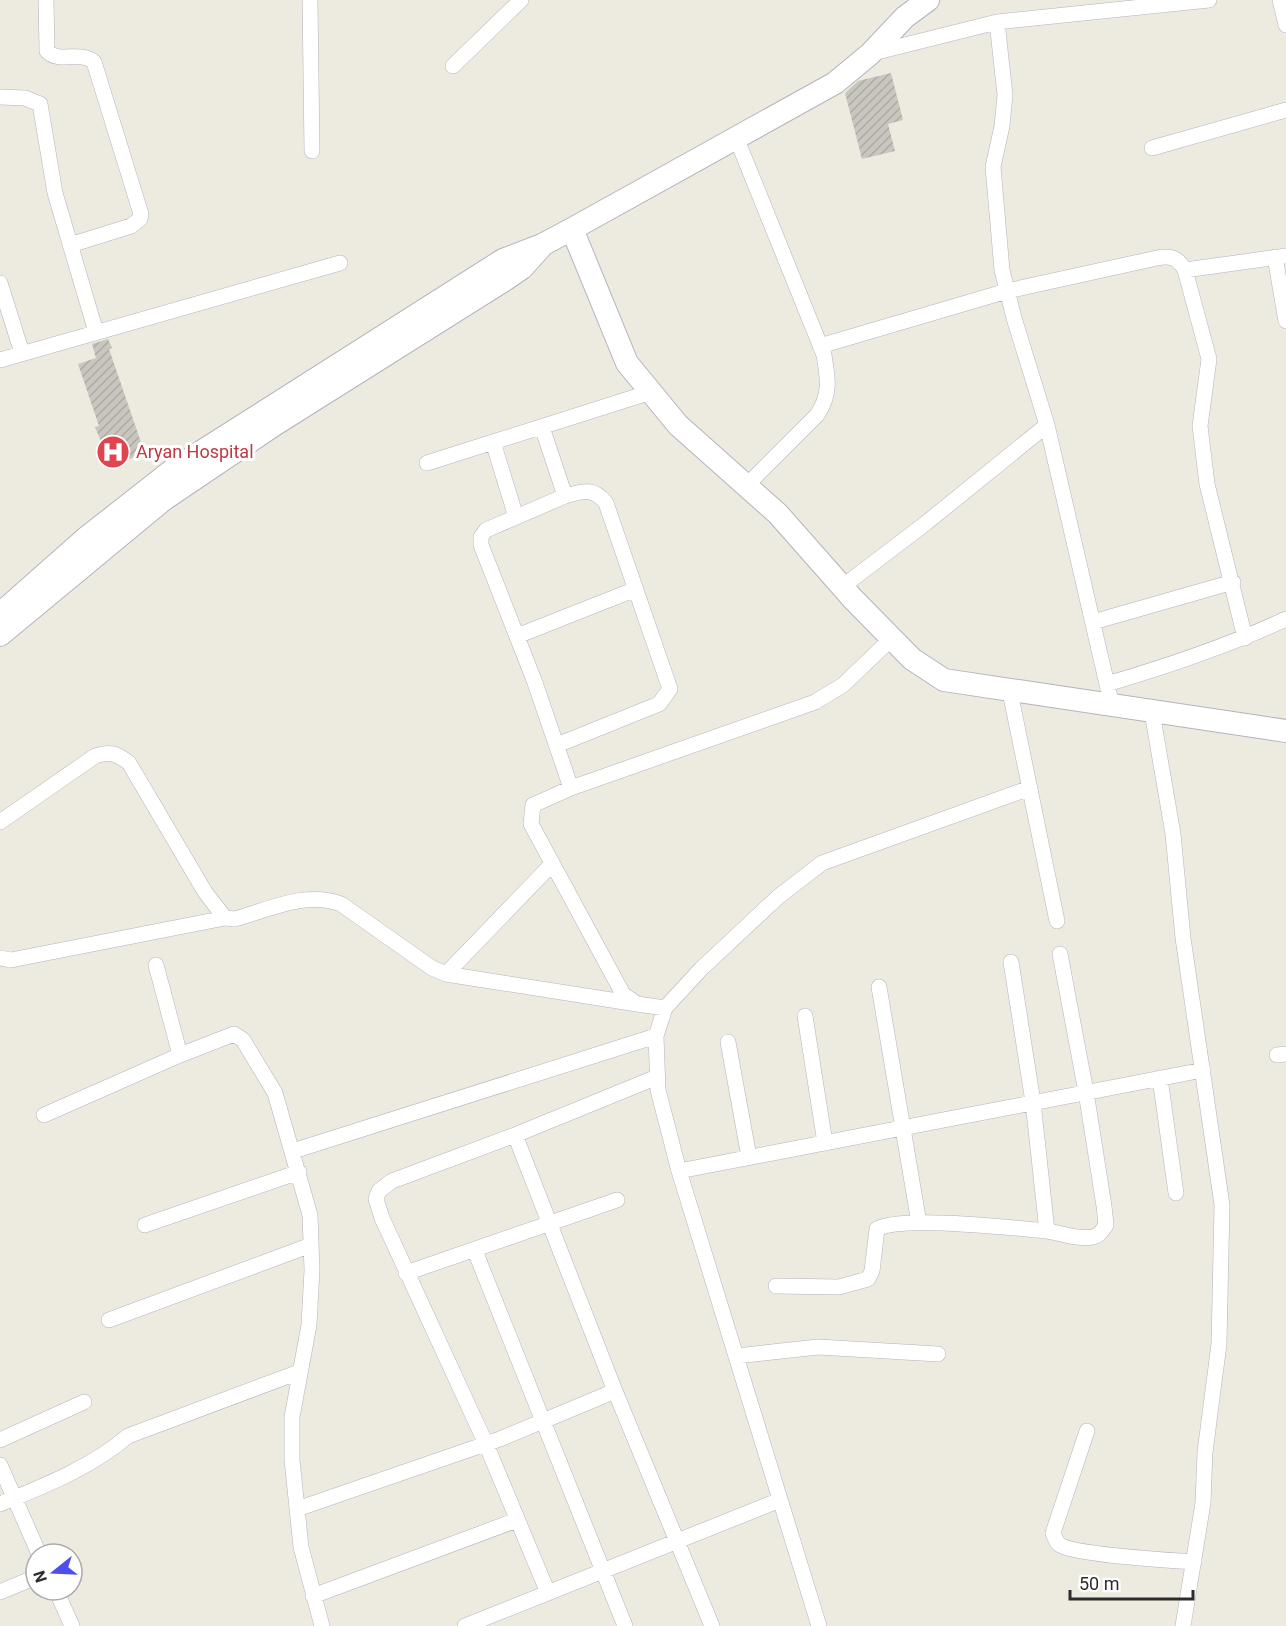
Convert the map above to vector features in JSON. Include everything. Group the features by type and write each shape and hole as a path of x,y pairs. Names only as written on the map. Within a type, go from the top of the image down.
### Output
{"street":[{"path":"46,0 47,51 55,56 79,56 89,58 94,62 141,213 140,219 131,226 70,245"},
{"path":"310,0 312,151"},
{"path":"453,66 521,0"},
{"path":"0,614 87,538 174,469 502,260 542,245 736,137 792,109 835,83 870,54 909,9 928,0"},
{"path":"870,54 997,22 1209,0"},
{"path":"1280,0 1286,25"},
{"path":"997,22 1005,111 993,167 998,245 1007,291 1047,425 1112,706"},
{"path":"0,97 25,98 40,104 47,134 48,162 96,332"},
{"path":"1152,148 1286,110"},
{"path":"736,137 819,346 828,376 824,404 746,486"},
{"path":"572,229 627,363 678,425 778,514 842,587 912,659 944,680 1010,692 1286,731"},
{"path":"0,635 163,500 274,425 506,279 522,268 542,245"},
{"path":"819,346 1007,291 1168,256 1180,262 1185,270 1209,359 1200,426 1207,484 1245,638"},
{"path":"1185,270 1280,256 1286,321"},
{"path":"0,360 340,263"},
{"path":"0,283 22,353"},
{"path":"427,463 651,392"},
{"path":"842,587 1047,425"},
{"path":"542,426 565,496"},
{"path":"493,442 516,517"},
{"path":"556,745 659,704 668,696 669,684 606,503 600,495 587,490 565,496 486,530 481,537 481,545 517,636 571,788"},
{"path":"1093,621 1233,582"},
{"path":"517,636 636,589"},
{"path":"1107,684 1165,667 1245,638 1286,619"},
{"path":"637,1004 623,994 531,824 531,811 538,801 571,788 815,702 843,685 892,638"},
{"path":"1010,692 1057,921"},
{"path":"1152,712 1173,834 1183,938 1222,1205 1219,1344 1205,1452 1203,1503 1182,1626"},
{"path":"0,822 95,756 110,752 118,754 129,763 205,892 225,918"},
{"path":"819,1626 679,1171 658,1089 656,1036 665,1008 701,969 778,897 822,863 1030,788"},
{"path":"446,974 552,864"},
{"path":"0,958 11,960 225,918 235,919 300,900 328,899 341,904 432,968 446,974 665,1008"},
{"path":"776,1286 839,1287 858,1284 868,1279 872,1272 877,1229 884,1225 919,1222 1047,1232 1090,1238 1099,1235 1106,1225 1086,1092 1060,954"},
{"path":"1011,963 1033,1102 1047,1232"},
{"path":"156,965 180,1055"},
{"path":"879,987 919,1222"},
{"path":"805,1016 825,1143"},
{"path":"44,1115 180,1055 234,1034 239,1036 275,1092 310,1215 309,1325 292,1417 292,1460 301,1547 322,1626"},
{"path":"292,1151 656,1036"},
{"path":"728,1042 749,1157"},
{"path":"679,1171 1203,1070"},
{"path":"548,1593 486,1444 406,1273 376,1199 379,1191 392,1181 515,1135 657,1077"},
{"path":"1160,1078 1176,1193"},
{"path":"515,1135 615,1391 712,1626"},
{"path":"145,1225 299,1172"},
{"path":"406,1273 617,1200"},
{"path":"109,1320 311,1245"},
{"path":"475,1251 625,1626"},
{"path":"736,1356 818,1347 938,1354"},
{"path":"7,1501 87,1465 128,1436 299,1372"},
{"path":"297,1509 486,1444 615,1391"},
{"path":"0,1440 84,1402"},
{"path":"1087,1431 1053,1533 1055,1540 1061,1546 1080,1550 1194,1562"},
{"path":"0,1465 7,1501 32,1542"},
{"path":"465,1626 504,1619 548,1593 780,1500"},
{"path":"313,1596 517,1520"},
{"path":"0,1592 24,1582"},
{"path":"61,1602 72,1626"}],"building":[{"path":"891,73 903,120 888,124 895,151 862,159 845,93 858,81"},
{"path":"108,339 112,348 109,349 145,454 111,465 95,427 99,426 78,364 96,358 92,344"}],"place":[{"name":"Aryan Hospital","path":"113,452"}]}
